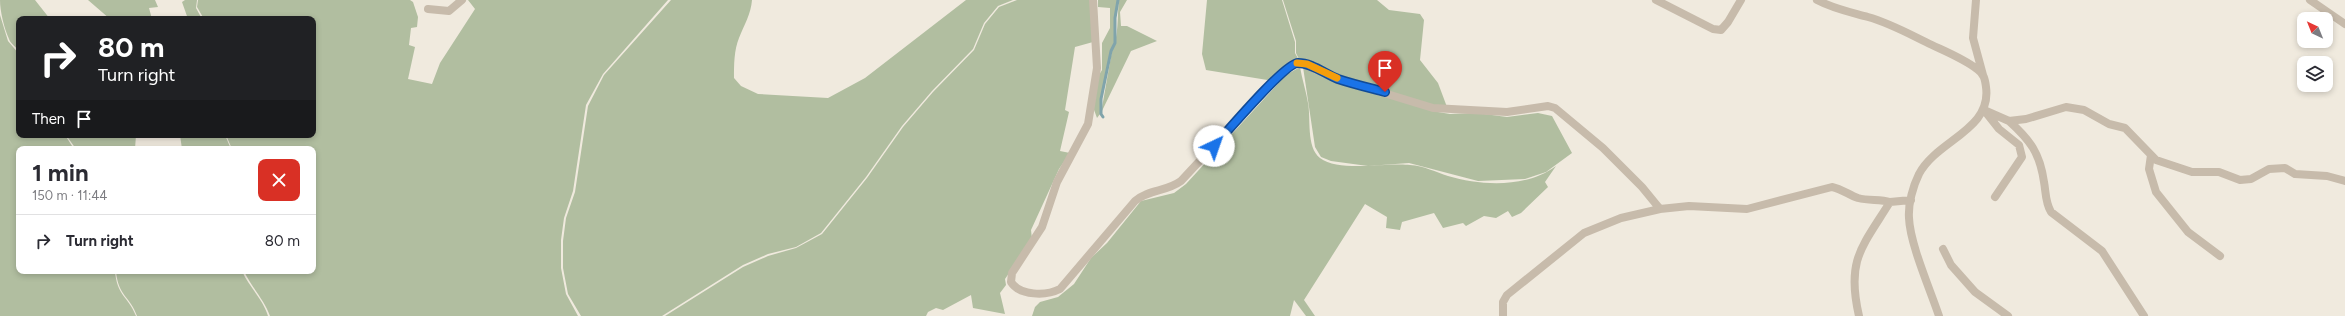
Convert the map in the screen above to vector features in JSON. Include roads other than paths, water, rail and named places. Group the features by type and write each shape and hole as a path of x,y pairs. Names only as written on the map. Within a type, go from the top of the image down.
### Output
{"street":[{"path":"1093,0 1097,68 1090,115 1079,142 1057,182 1042,227 1012,273 1011,282 1018,289 1042,294 1060,290 1135,201 1144,194 1169,188 1181,181 1273,82 1288,67 1296,63 1307,64 1338,79 1433,108 1507,112 1548,106 1555,108 1603,148 1642,187 1660,209"},
{"path":"1656,0 1713,29 1721,30 1728,22 1741,0"},
{"path":"1817,0 1841,11 1881,21 1957,57 1984,75"},
{"path":"1938,316 1918,255 1909,218 1911,200 1915,184 1928,161 1936,152 1970,127 1984,110 1987,93 1984,75 1973,38 1976,0"},
{"path":"2310,0 2345,24"},
{"path":"428,9 449,11 461,1"},
{"path":"2009,121 2026,119 2066,107 2084,110 2109,124 2125,128 2156,160 2192,172 2219,172 2240,180 2251,179 2269,169 2285,168 2295,174 2327,176 2345,181"},
{"path":"1984,110 2009,121 2035,148 2043,176 2046,204 2050,212 2102,251 2144,316"},
{"path":"1984,110 1999,129 2019,145 2022,157 1995,197"},
{"path":"2151,155 2149,169 2156,192 2188,232 2220,256"},
{"path":"1503,316 1503,302 1507,295 1584,233 1621,218 1660,209 1689,206 1747,209 1832,187 1842,189 1861,199 1878,199 1890,202 1911,200"},
{"path":"1859,316 1853,281 1857,258 1890,202"},
{"path":"1942,249 1952,265 1975,292 2008,316"}],"waterway":[{"path":"1103,117 1101,114 1101,99 1111,51 1115,43 1115,18 1118,0"}]}
